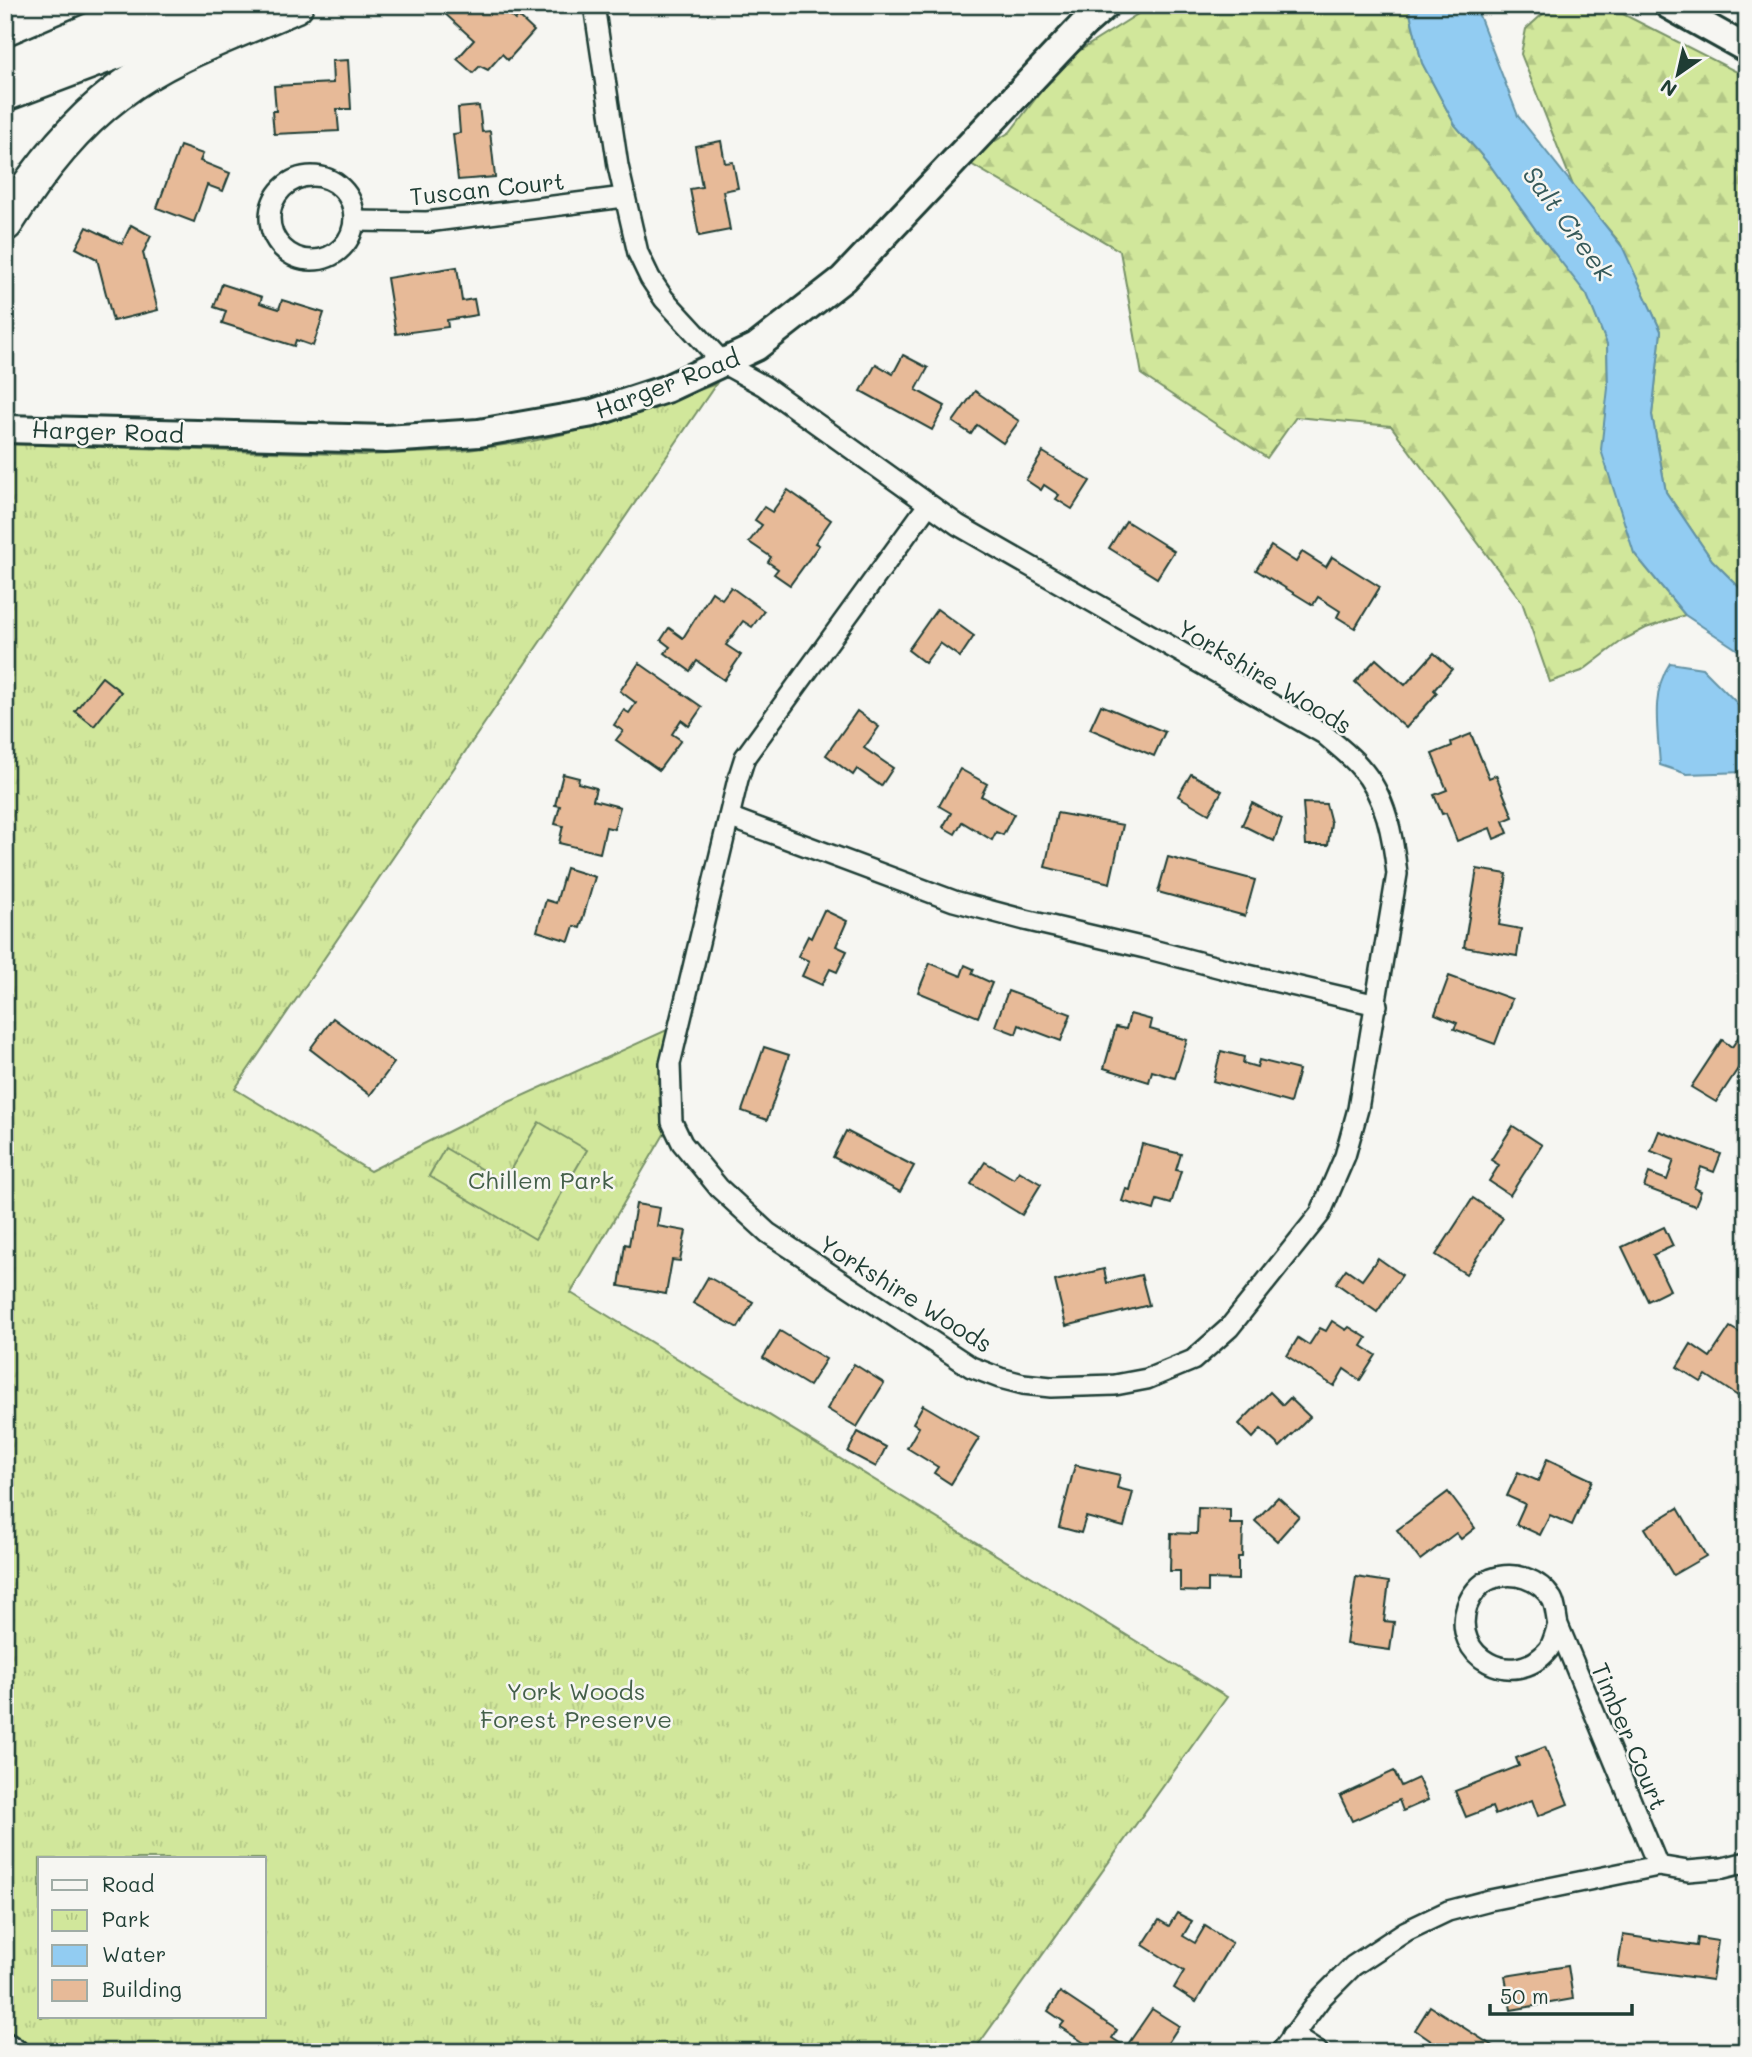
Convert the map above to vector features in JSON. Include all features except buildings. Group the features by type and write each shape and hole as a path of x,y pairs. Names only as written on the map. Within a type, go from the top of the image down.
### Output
{"highway":[{"path":"5,68 152,5"},
{"path":"5,93 238,5"},
{"path":"5,223 65,141 117,92 167,62 295,5"}],"street":[{"name":"Yorkshire Woods","path":"594,5 624,197 638,253 650,278 678,316 724,364 764,386 958,525 1324,734 1362,769 1386,813 1394,843 1397,874 1358,1109 1345,1156 1320,1214 1229,1328 1193,1360 1147,1379 1115,1385 1051,1387 1000,1378 971,1367 768,1233 719,1188 682,1143 672,1122 670,1063 745,757 928,505"},
{"name":"Harger Road","path":"5,429 431,438 479,433 593,413 666,389 756,347 843,279 1074,35 1106,5"},
{"path":"1668,5 1747,49"},
{"path":"308,176 322,177 335,183 346,193 353,206 354,221 351,234 335,254 310,260 285,250 271,228 270,215 274,201 282,189 293,181 308,176"},
{"name":"Tuscan Court","path":"354,221 428,222 624,197"},
{"path":"729,817 954,901 1377,1005"},
{"name":"Timber Court","path":"1558,1625 1550,1648 1531,1665 1507,1669 1484,1661 1468,1643 1463,1619 1471,1595 1490,1579 1514,1574 1537,1583 1553,1601 1558,1625 1658,1866"},
{"path":"1318,2052 1287,2044 1321,1998 1353,1966 1427,1920 1448,1911 1490,1900 1658,1866 1688,1871 1723,1868 1747,1862"},
{"path":"5,2046 14,2052"}],"green space":[{"path":"1152,5 1408,5 1422,63 1455,125 1490,165 1536,230 1587,294 1607,344 1608,388 1634,553 1685,615 1646,628 1623,640 1582,671 1550,682 1522,602 1391,426 1296,417 1267,458 1142,375 1120,251 964,160 1010,132 1065,60"},
{"path":"1571,6 1623,14 1747,77 1747,595 1712,560 1666,492 1652,415 1661,331 1620,243 1574,188 1521,54 1526,29 1545,12"},
{"name":"York Woods Forest Preserve","path":"716,384 235,1089 370,1171 487,1112 669,1029 659,1080 660,1106 666,1131 571,1293 1227,1697 973,2052 34,2052 5,2034 5,444 366,455 461,451 533,441 599,426"},
{"name":"Chillem Park","path":"539,1122 587,1150 535,1239 429,1176 445,1148 503,1182"}],"water":[{"name":"Salt Creek","path":"1408,5 1475,5 1518,116 1623,248 1661,331 1652,415 1666,492 1712,560 1747,595 1747,656 1685,615 1634,553 1601,450 1608,388 1607,344 1587,295 1490,165 1455,125 1422,63"},
{"path":"1670,663 1702,668 1738,704 1747,723 1745,772 1687,774 1660,765 1658,699"}]}
